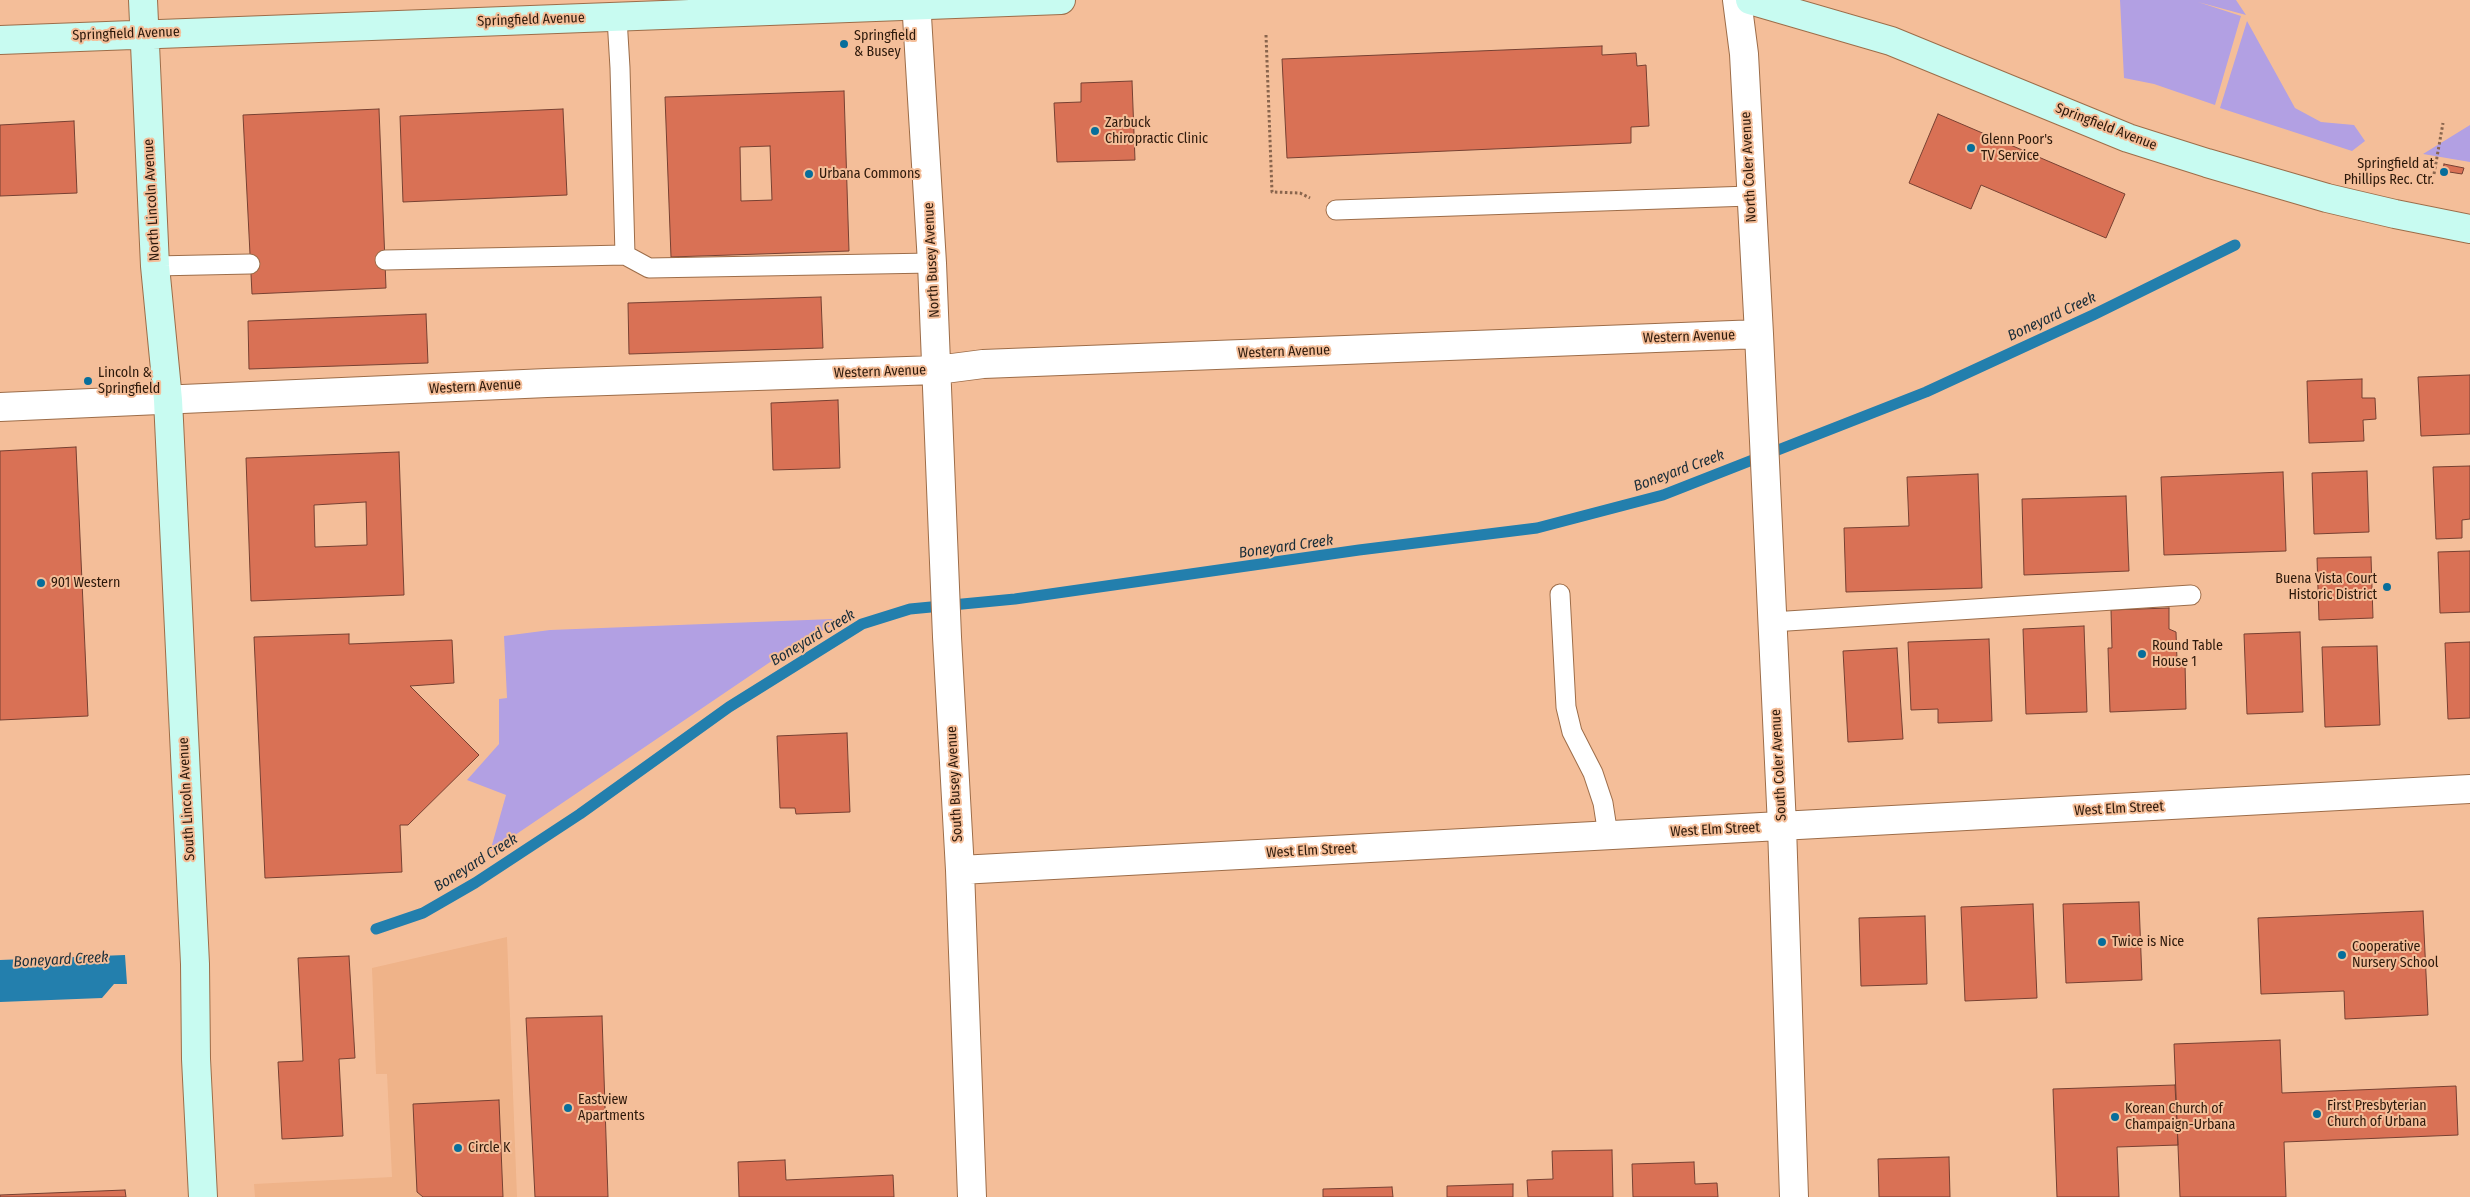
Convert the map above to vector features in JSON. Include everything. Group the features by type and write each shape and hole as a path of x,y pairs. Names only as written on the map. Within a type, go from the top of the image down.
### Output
{"street":[{"name":"North Lincoln Avenue","path":"143,0 155,266 168,400"},
{"name":"Springfield Avenue","path":"0,40 617,18 916,3 1061,0"},
{"name":"North Coler Avenue","path":"1737,0 1744,54 1750,196 1759,334"},
{"name":"Springfield Avenue","path":"1750,0 1891,41 2128,138 2207,164 2335,200 2395,214 2470,228"},
{"name":"North Busey Avenue","path":"916,3 937,370"},
{"name":"Western Avenue","path":"0,407 547,383 937,370 993,364 1759,334"},
{"name":"South Coler Avenue","path":"1759,334 1782,826 1794,1197"},
{"name":"South Busey Avenue","path":"937,370 947,637 960,870 972,1197"},
{"name":"South Lincoln Avenue","path":"168,400 194,956 196,1059 203,1197"},
{"name":"West Elm Street","path":"960,870 2470,790"}],"lane":[{"path":"617,18 625,255"},
{"path":"1336,210 1750,196"},
{"path":"385,260 625,255 649,268 932,263"},
{"path":"155,266 250,264"},
{"path":"1560,594 1566,707 1572,732 1593,773 1603,803 1608,836"},
{"path":"1772,622 2191,595"}],"path":[{"path":"1266,35 1272,192 1300,193 1336,210"},
{"path":"2434,174 2443,123"}],"shaded area":[{"path":"2120,0 2236,0 2246,15 2198,2 2241,16 2215,105 2154,84 2124,78"},
{"path":"2247,21 2295,108 2321,122 2354,125 2365,141 2352,151 2220,108"},
{"path":"2470,125 2470,162 2423,154"},
{"path":"833,619 834,624 782,654 490,852 506,795 467,780 499,744 499,699 507,698 504,636 550,630"},
{"path":"507,937 517,1197 255,1197 254,1184 392,1177 387,1074 376,1074 372,968"}],"water":[{"path":"125,955 127,984 114,984 102,998 0,1002 0,960"}],"building":[{"path":"1602,46 1602,55 1636,53 1637,66 1646,65 1649,126 1631,127 1631,143 1287,158 1282,59"},
{"name":"Zarbuck Chiropractic Clinic","path":"1132,81 1135,160 1057,162 1054,103 1081,102 1081,83"},
{"name":"Urbana Commons","path":"844,91 849,251 671,257 665,97","holes":["770,146 772,200 741,201 740,147"]},
{"path":"379,109 386,288 252,294 243,115"},
{"path":"563,109 567,195 403,202 400,116"},
{"name":"Glenn Poor's TV Service","path":"1938,114 2125,194 2106,238 1981,185 1971,209 1909,183"},
{"path":"74,121 77,193 0,196 0,125"},
{"path":"2444,164 2464,168 2462,174 2443,171"},
{"path":"821,297 823,348 629,354 628,303"},
{"path":"426,314 428,363 249,369 248,321"},
{"path":"2470,375 2470,434 2421,436 2418,377"},
{"path":"2362,379 2362,398 2375,398 2376,419 2363,420 2364,441 2309,443 2307,381"},
{"path":"838,400 840,468 773,470 771,403"},
{"name":"901 Western","path":"76,447 88,716 0,720 0,451"},
{"path":"399,452 404,595 251,601 246,458","holes":["366,502 367,545 315,547 314,505"]},
{"path":"2470,466 2470,519 2462,520 2462,538 2436,539 2433,467"},
{"path":"2367,471 2369,532 2314,534 2312,473"},
{"path":"2283,472 2286,551 2164,555 2161,477"},
{"path":"1978,474 1982,588 1846,592 1844,528 1909,526 1907,477"},
{"path":"2126,496 2129,571 2024,575 2022,499"},
{"path":"2470,551 2470,612 2440,613 2438,552"},
{"path":"2371,557 2373,618 2319,620 2317,558"},
{"name":"Round Table House 1","path":"2169,608 2169,629 2176,632 2177,660 2185,663 2186,709 2110,712 2108,648 2112,648 2111,610"},
{"path":"2084,626 2087,712 2026,714 2023,629"},
{"path":"2300,632 2303,712 2247,714 2244,634"},
{"path":"349,634 349,644 452,640 454,683 410,686 479,755 408,825 400,825 402,872 265,878 254,637"},
{"path":"1989,639 1992,721 1938,723 1938,709 1911,710 1908,642"},
{"path":"2470,642 2470,718 2448,719 2445,643"},
{"path":"2377,646 2380,725 2325,727 2322,647"},
{"path":"1897,648 1903,739 1848,742 1843,651"},
{"path":"847,733 850,812 796,814 795,808 780,808 777,736"},
{"name":"Twice is Nice","path":"2139,902 2142,980 2066,983 2063,904"},
{"path":"2033,904 2037,998 1965,1001 1961,907"},
{"name":"Cooperative Nursery School","path":"2423,911 2428,1015 2345,1019 2344,991 2261,994 2258,918"},
{"path":"1925,916 1927,984 1861,986 1859,918"},
{"path":"349,956 355,1058 339,1059 343,1136 282,1139 278,1062 303,1061 298,958"},
{"name":"Eastview Apartments","path":"602,1016 608,1197 535,1197 526,1018"},
{"name":"First Presbyterian Church of Urbana","path":"2280,1040 2282,1093 2456,1086 2458,1135 2284,1142 2286,1197 2180,1197 2174,1044"},
{"name":"Korean Church of Champaign-Urbana","path":"2175,1085 2178,1145 2117,1147 2119,1197 2057,1197 2053,1089"},
{"name":"Circle K","path":"499,1100 503,1197 423,1197 417,1192 413,1104"},
{"path":"1612,1150 1613,1197 1528,1197 1527,1180 1553,1179 1552,1151"},
{"path":"1949,1157 1950,1197 1879,1197 1878,1159"},
{"path":"785,1160 786,1180 893,1175 894,1197 739,1197 738,1162"},
{"path":"1694,1162 1695,1184 1717,1183 1718,1197 1633,1197 1632,1164"},
{"path":"1513,1184 1513,1197 1447,1197 1447,1186"},
{"path":"1392,1187 1393,1197 1323,1197 1323,1189"},
{"path":"125,1190 126,1197 0,1197 0,1195"}],"waterway":[{"name":"Boneyard Creek","path":"376,929 423,913 475,883 580,814 729,707 862,624 910,609 1015,599 1359,550 1537,528 1663,495 1926,392 2093,315 2235,245"}],"place":[{"name":"Springfield & Busey","path":"844,44"},
{"name":"Zarbuck Chiropractic Clinic","path":"1095,131"},
{"name":"Glenn Poor's TV Service","path":"1971,148"},
{"name":"Springfield at Phillips Rec. Ctr.","path":"2444,172"},
{"name":"Urbana Commons","path":"809,174"},
{"name":"Lincoln & Springfield","path":"88,381"},
{"name":"901 Western","path":"41,583"},
{"name":"Buena Vista Court Historic District","path":"2387,587"},
{"name":"Round Table House 1","path":"2142,654"},
{"name":"Twice is Nice","path":"2102,942"},
{"name":"Cooperative Nursery School","path":"2342,955"},
{"name":"Eastview Apartments","path":"568,1108"},
{"name":"First Presbyterian Church of Urbana","path":"2317,1114"},
{"name":"Korean Church of Champaign-Urbana","path":"2115,1117"},
{"name":"Circle K","path":"458,1148"}]}
